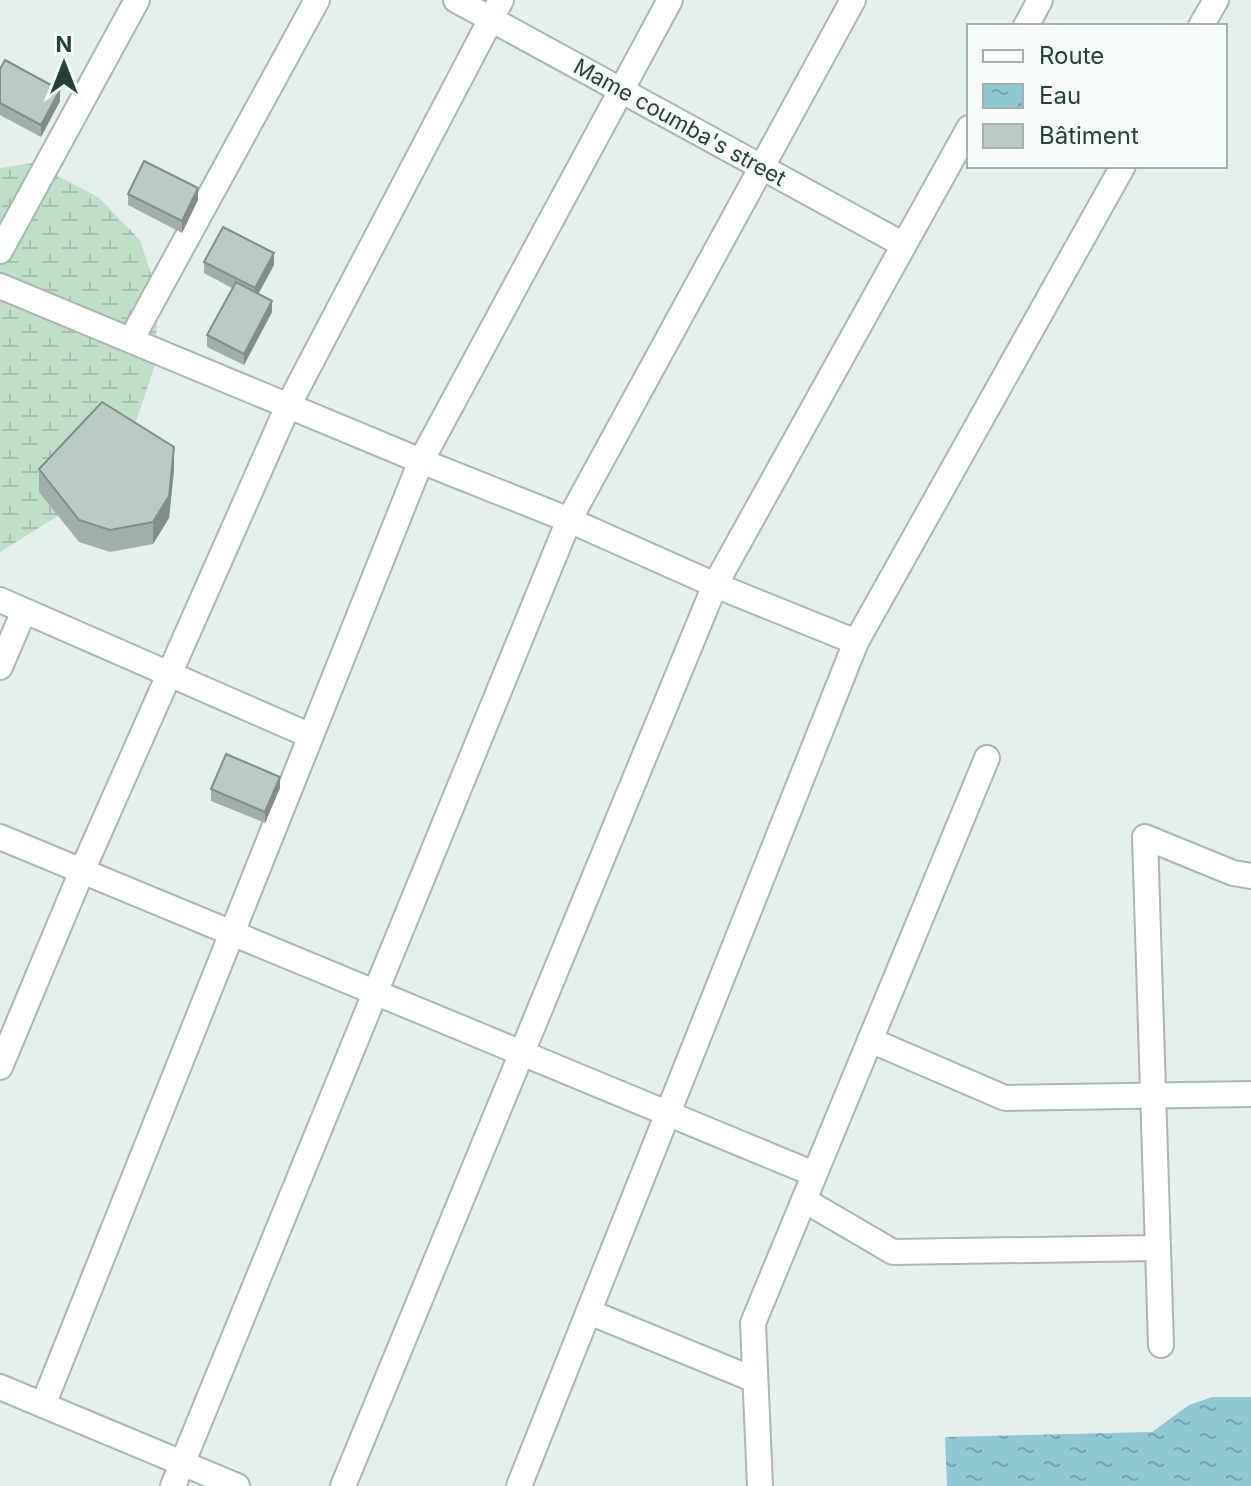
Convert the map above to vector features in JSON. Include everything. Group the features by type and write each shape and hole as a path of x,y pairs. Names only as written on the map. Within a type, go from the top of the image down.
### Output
{"street":[{"path":"0,251 137,0"},
{"path":"131,340 317,0"},
{"name":"Mame coumba's street","path":"456,0 496,10 621,90 904,245"},
{"path":"43,1405 421,461 670,0"},
{"path":"178,1475 569,520 853,0"},
{"path":"1027,24 1040,0"},
{"path":"1202,24 1216,0"},
{"path":"0,1067 82,871 288,406 496,10"},
{"path":"343,1486 715,585 967,132"},
{"path":"519,1486 856,642 1122,168"},
{"path":"0,286 569,520 715,585 856,642"},
{"path":"0,600 311,736"},
{"path":"0,667 24,611"},
{"path":"760,1486 753,1323 987,758"},
{"path":"0,837 814,1174"},
{"path":"1161,1345 1145,837 1233,873 1251,876"},
{"path":"870,1040 1005,1098 1251,1094"},
{"path":"804,1200 893,1252 1158,1248"},
{"path":"589,1312 755,1380"},
{"path":"0,1387 43,1405 178,1475 237,1486"}],"green space":[{"path":"33,163 98,197 140,240 158,296 155,365 132,433 74,506 0,552 0,168"}],"water":[{"path":"1212,1397 1251,1397 1251,1486 947,1486 945,1437 1152,1432 1189,1405"}],"building":[{"path":"5,60 60,90 41,125 0,103 0,69"},
{"path":"144,161 198,188 182,221 128,194"},
{"path":"223,227 274,253 255,288 204,262"},
{"path":"236,282 272,301 244,354 207,335"},
{"path":"102,402 174,447 169,496 153,522 110,530 79,520 39,469"},
{"path":"226,754 280,777 265,812 211,789"}]}
